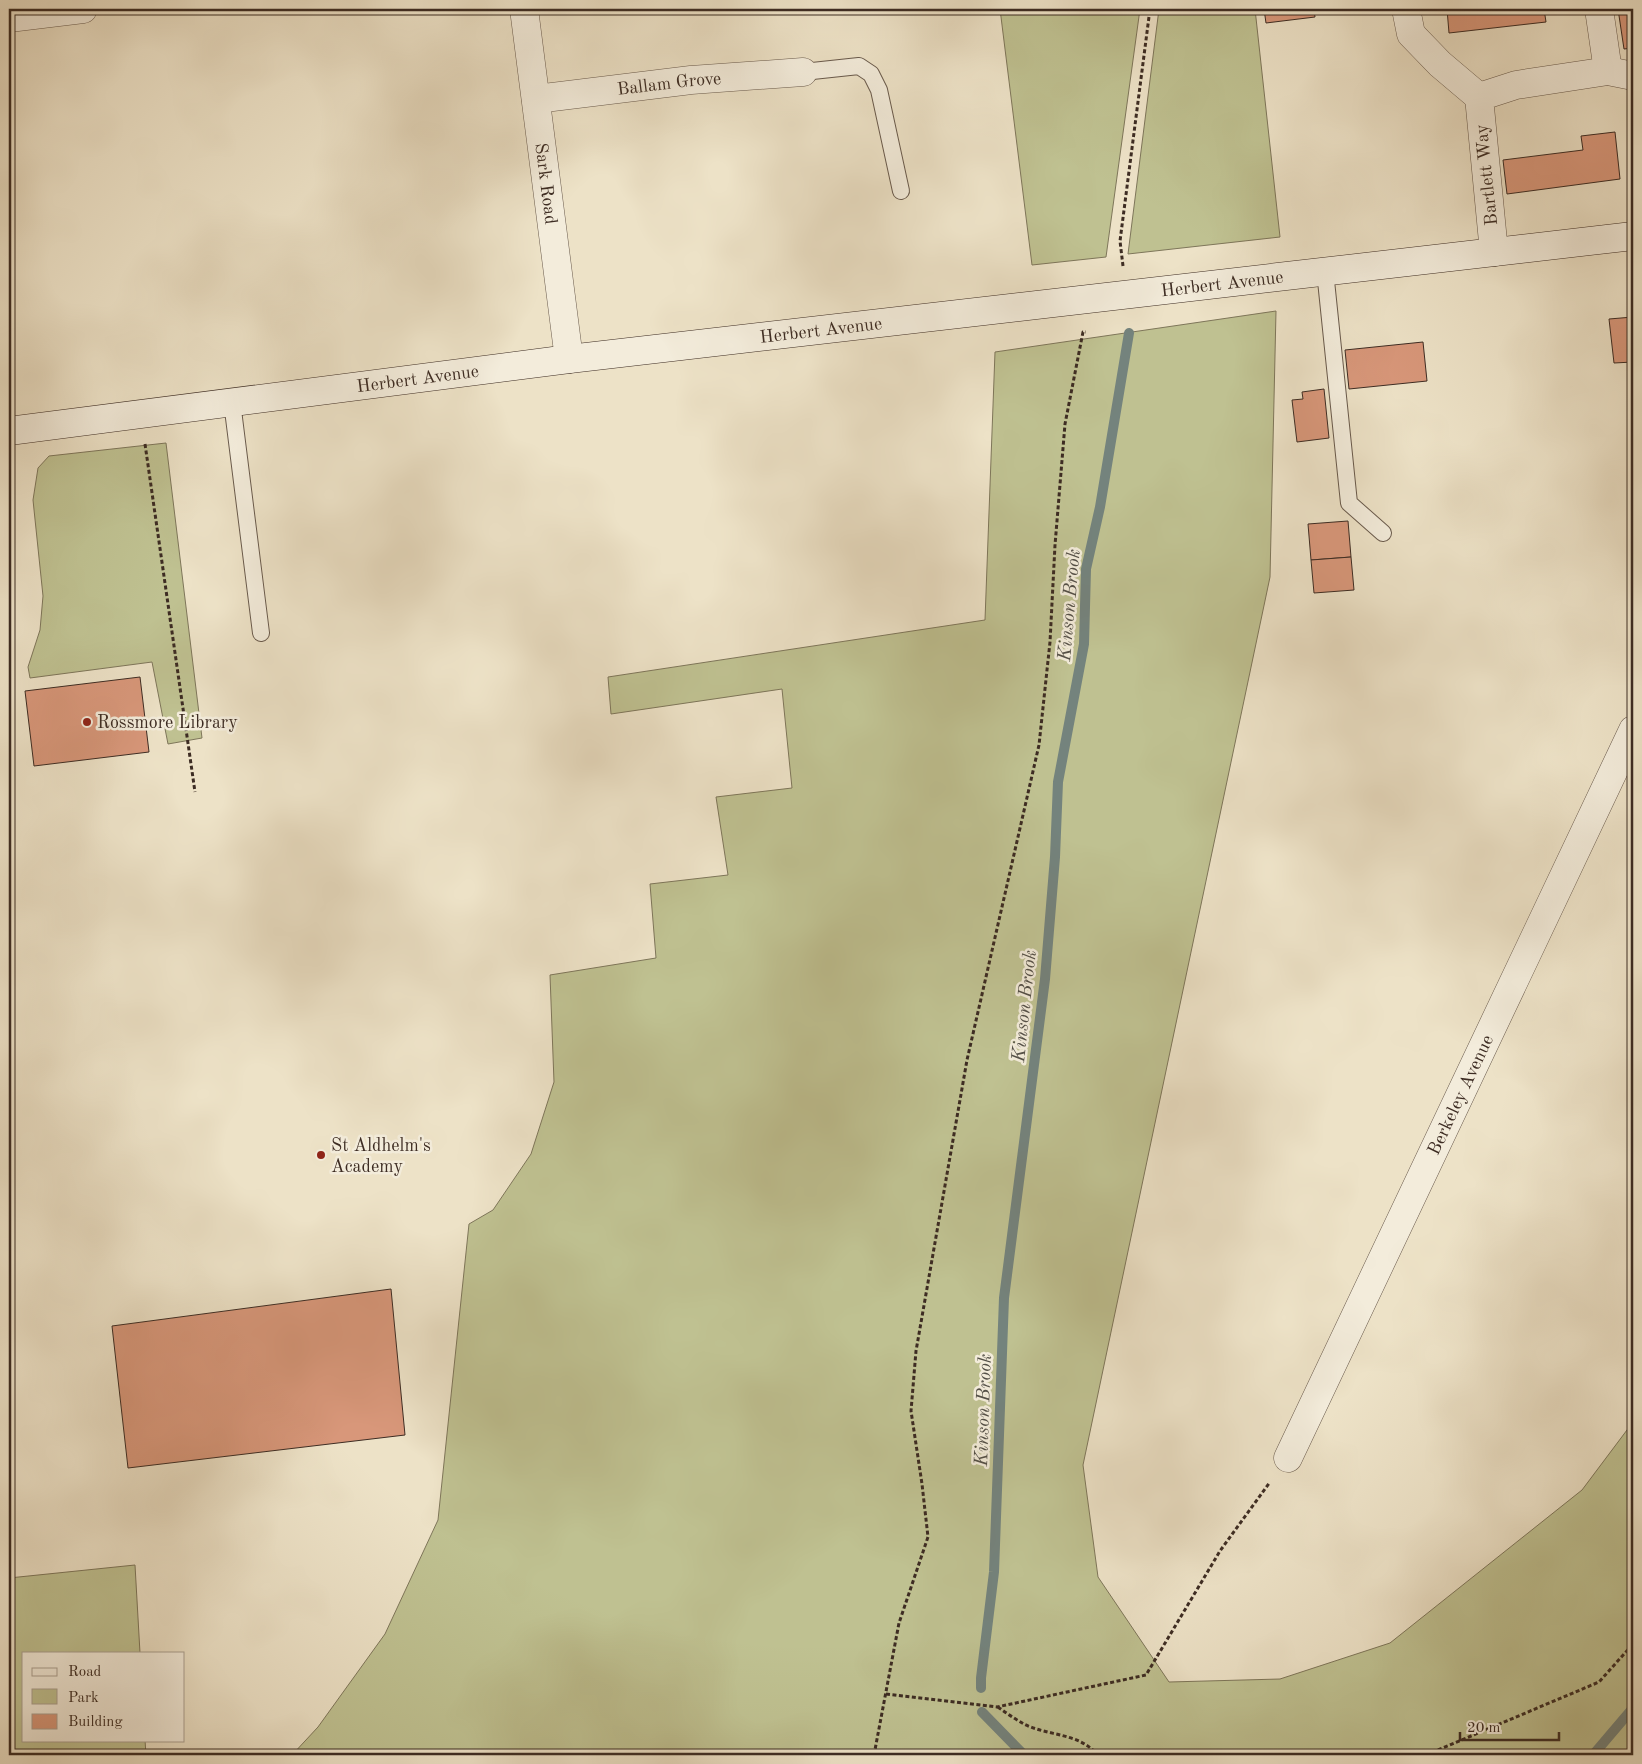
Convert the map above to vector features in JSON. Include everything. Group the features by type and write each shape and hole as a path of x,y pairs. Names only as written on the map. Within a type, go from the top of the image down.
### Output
{"street":[{"path":"9,18 84,9"},
{"name":"Sark Road","path":"524,9 569,359"},
{"path":"1406,9 1411,34 1440,64 1478,97 1516,86 1621,74 1600,9"},
{"name":"Ballam Grove","path":"536,99 691,80 803,72"},
{"name":"Bartlett Way","path":"1478,97 1494,252"},
{"name":"Herbert Avenue","path":"9,431 569,359 1633,236"},
{"name":"Berkeley Avenue","path":"1288,1458 1633,730"}],"lane":[{"path":"803,72 859,66 871,74 879,90 901,191"},
{"path":"1325,271 1349,504 1383,533"},
{"path":"232,402 261,632"}],"path":[{"path":"1127,295 1120,241 1150,9"},
{"path":"874,1755 899,1622 928,1538 922,1484 910,1410 916,1351 967,1060 1039,744 1050,642 1055,545 1065,424 1083,332 1093,331"},
{"path":"140,414 195,792"},
{"path":"886,1694 997,1707 1146,1675 1220,1551 1288,1458"},
{"path":"1426,1755 1600,1682 1633,1644"},
{"path":"997,1707 1024,1724 1052,1734 1073,1738 1091,1747 1097,1755"}],"green space":[{"path":"1000,9 1140,9 1106,257 1032,265"},
{"path":"1159,9 1255,9 1280,237 1128,254"},
{"path":"1276,311 1270,577 1083,1465 1098,1577 1169,1682 1280,1679 1390,1643 1582,1490 1633,1422 1633,1755 292,1755 318,1727 385,1634 438,1520 469,1224 493,1210 531,1154 554,1082 550,975 656,958 650,884 728,875 716,797 792,788 782,689 611,714 608,677 985,620 995,352"},
{"path":"166,443 202,738 168,744 152,662 30,678 28,667 40,630 43,596 33,500 38,468 49,456"},
{"path":"135,1565 140,1652 22,1652 22,1742 145,1742 146,1755 9,1755 9,1578"}],"building":[{"path":"1264,9 1314,9 1315,17 1266,23"},
{"path":"1447,9 1544,9 1546,22 1449,33"},
{"path":"1618,9 1633,9 1633,48 1624,49"},
{"path":"1615,132 1620,179 1507,194 1503,160 1583,150 1581,136"},
{"path":"1633,317 1633,362 1614,363 1609,319"},
{"path":"1423,342 1427,381 1349,389 1345,350"},
{"path":"1324,389 1329,438 1297,442 1292,400 1303,399 1302,392"},
{"path":"1348,521 1351,557 1311,560 1308,524"},
{"path":"1351,557 1354,590 1314,593 1311,560"},
{"name":"Rossmore Library","path":"140,677 149,752 34,766 25,691"},
{"path":"391,1289 405,1435 128,1468 112,1326"}],"waterway":[{"name":"Kinson Brook","path":"981,1688 994,1572 1004,1298 1045,979 1055,857 1058,782 1084,644 1086,569 1100,507 1129,333"},
{"path":"1593,1755 1633,1708"},
{"path":"982,1712 1024,1755"}],"place":[{"name":"Rossmore Library","path":"87,722"},
{"name":"St Aldhelm's Academy","path":"321,1155"}]}
